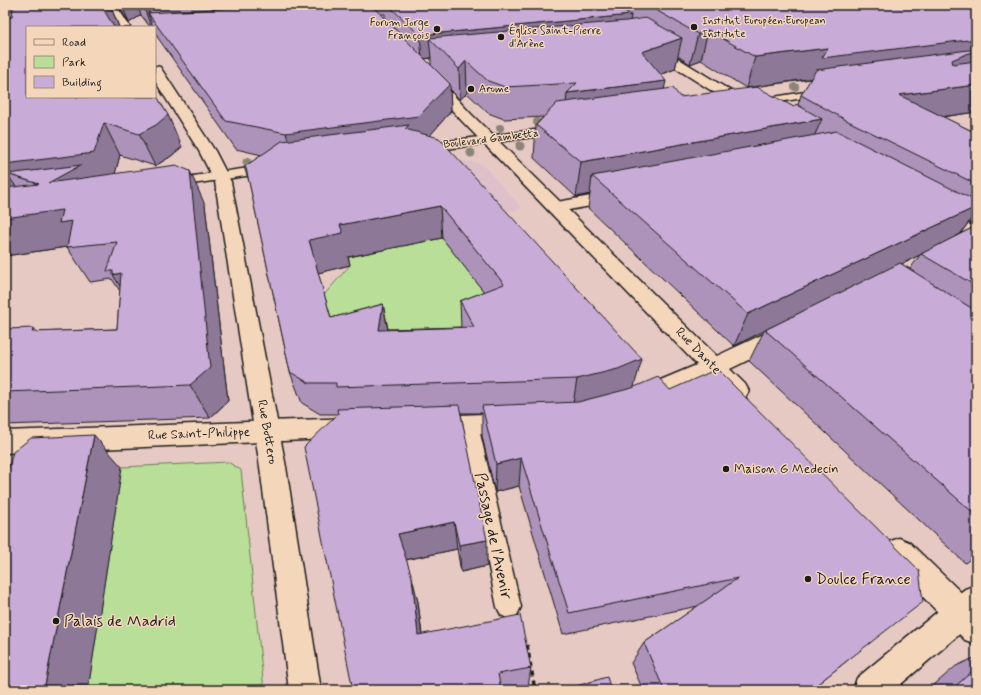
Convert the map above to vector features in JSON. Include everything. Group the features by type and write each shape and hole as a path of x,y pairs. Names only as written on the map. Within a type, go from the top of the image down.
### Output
{"street":[{"path":"109,7 123,26"},
{"path":"640,42 736,106 762,116"},
{"name":"Rue Dante","path":"423,70 753,407"},
{"name":"Rue Bottero","path":"156,72 207,151 223,182 267,432 304,690"},
{"path":"557,207 636,192"},
{"path":"922,207 976,237"},
{"path":"958,246 976,237"},
{"path":"622,407 714,367 803,323"},
{"path":"414,426 532,422"},
{"name":"Rue Saint-Philippe","path":"5,442 28,452 267,432 376,428"},
{"path":"869,690 971,614 882,535"}],"lane":[{"path":"109,7 124,7"},
{"path":"736,106 834,90"},
{"name":"Boulevard Gambetta","path":"411,150 566,130"},
{"path":"160,185 279,168"},
{"name":"Passage de l'Avenir","path":"469,424 509,607"}],"path":[{"path":"897,266 911,259"},
{"name":"Passage de l'Avenir","path":"509,607 522,627 536,690"}],"shaded area":[{"path":"469,161 482,164 522,208 485,220 446,163"}],"green space":[{"path":"440,235 503,316 456,330 340,350 324,295 350,265 347,258"},
{"path":"228,462 241,470 264,690 88,690 122,467"}],"building":[{"path":"5,5 101,5 113,26 26,26 26,98 156,98 156,95 168,115 156,125 139,134 104,123 94,153 5,164 5,18 12,17 13,8 5,7"},
{"path":"282,5 371,5 450,84 419,116 286,133 226,121 148,13"},
{"path":"388,5 615,5 631,15 420,35"},
{"path":"647,5 976,5 976,39 822,58 828,48 755,57 708,30 698,34"},
{"path":"646,18 682,38 642,52 666,81 567,93 577,83 505,87 488,81 466,61 459,69 429,38 626,21"},
{"path":"976,49 952,60 953,64 976,61 976,85 899,95 976,133 976,184 846,120 801,95 816,70"},
{"path":"757,87 794,107 796,104 822,119 581,162 536,125 557,103 673,88 680,97"},
{"path":"409,125 405,129 439,138 642,359 618,369 577,379 336,387 336,383 309,383 290,372 246,168 244,167 282,141","holes":["440,206 504,284 460,301 474,327 379,330 383,304 331,318 309,240 343,233 340,225"]},
{"path":"837,131 976,201 976,207 748,314 592,176"},
{"path":"81,165 48,183 176,165 190,171 210,368 190,385 5,392 5,329 34,328 32,332 117,329 121,273 113,275 113,271 107,271 117,242 67,247 72,221 59,223 62,210 5,218 5,188 39,184 7,174"},
{"path":"976,226 976,286 921,254"},
{"path":"900,263 976,311 976,515 765,330"},
{"path":"717,369 919,570 923,602 810,690 664,690 644,643 738,578 569,613 521,458 496,464 482,406 578,402 632,388 658,377 670,390"},
{"path":"459,405 487,540 459,545 454,522 398,534 412,577 418,635 520,615 531,668 498,674 501,690 353,690 304,447 338,414 337,409"},
{"path":"94,435 44,690 5,690 5,480 13,452 31,438"},
{"path":"976,668 976,690 951,690"},
{"path":"607,677 611,690 563,690"}],"place":[{"name":"Institut Européen·European Institute","path":"694,27"},
{"name":"Forum Jorge François","path":"437,29"},
{"name":"Église Saint-Pierre d'Arène","path":"501,37"},
{"name":"Arome","path":"471,89"},
{"name":"Maison G Medecin","path":"726,469"},
{"name":"Doulce France","path":"808,579"},
{"name":"Palais de Madrid","path":"56,621"}]}
